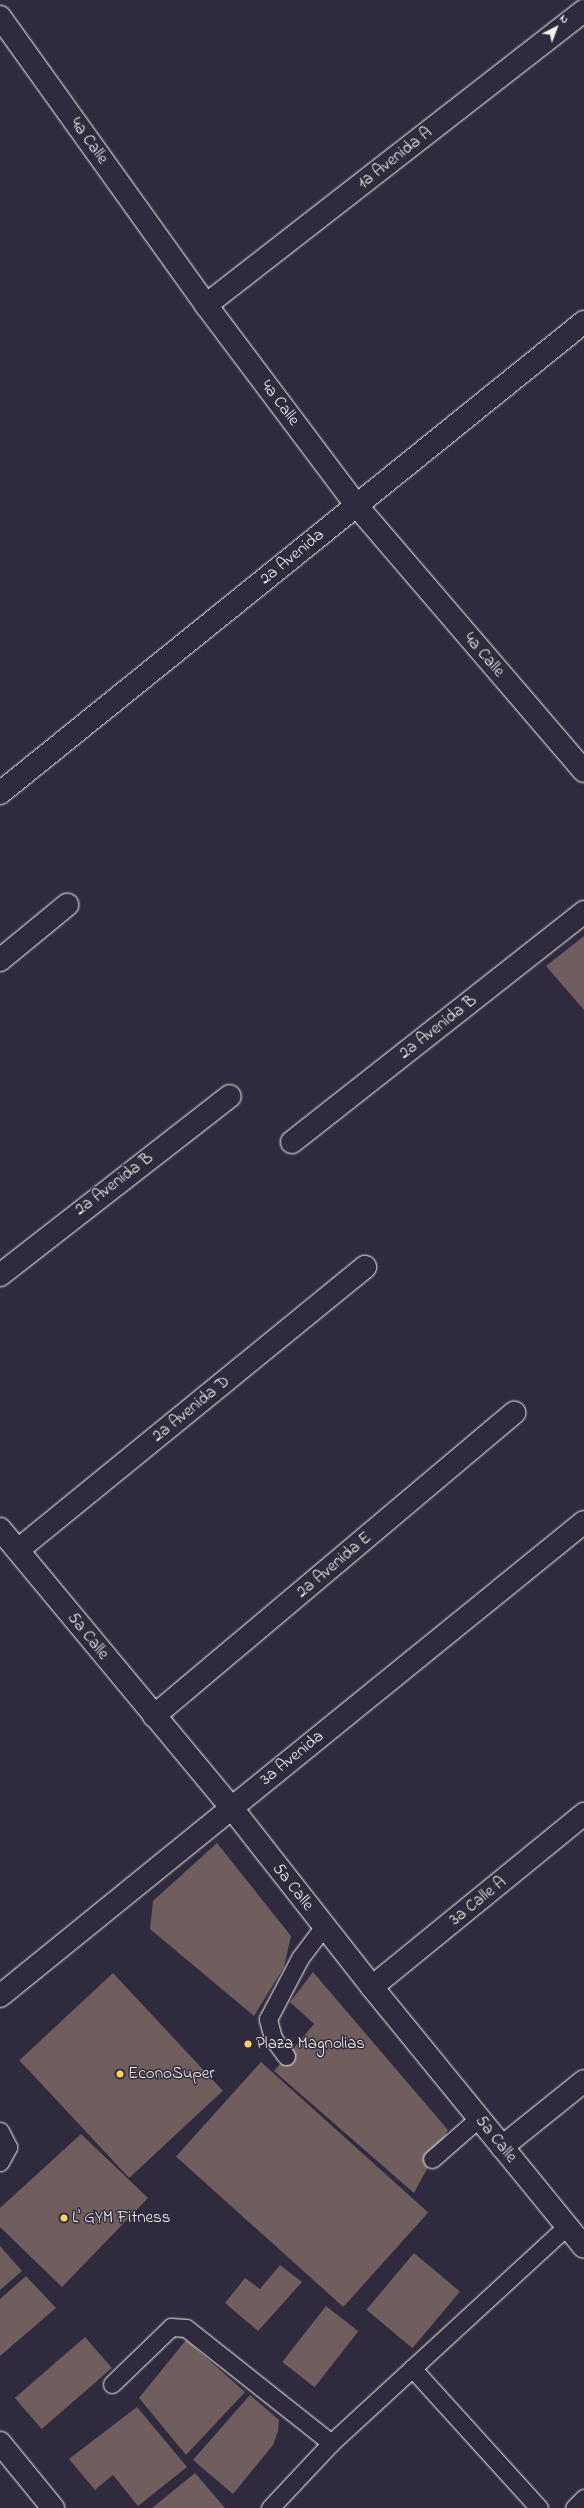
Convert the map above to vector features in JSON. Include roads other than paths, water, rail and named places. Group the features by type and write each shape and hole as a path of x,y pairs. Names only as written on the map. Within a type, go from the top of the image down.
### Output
{"street":[{"name":"1a Avenida A","path":"206,305 584,11"},
{"name":"4a Calle","path":"0,17 206,305 356,505 584,771"},
{"name":"2a Avenida","path":"0,793 584,322"},
{"path":"0,960 67,905"},
{"name":"2a Avenida B","path":"292,1142 584,912"},
{"name":"2a Avenida B","path":"0,1275 230,1096"},
{"name":"2a Avenida D","path":"18,1550 365,1267"},
{"name":"2a Avenida E","path":"154,1716 514,1414"},
{"name":"3a Avenida","path":"0,1996 584,1522"},
{"name":"5a Calle","path":"0,1529 231,1807 372,1987 584,2247"},
{"name":"3a Calle A","path":"372,1987 584,1814"},
{"path":"502,2147 584,2082"},
{"path":"0,2443 53,2508"}],"lane":[{"path":"286,2056 273,2038 268,2019 300,1958 324,1926"},
{"path":"432,2159 478,2118"},
{"path":"0,2131 8,2147 0,2162"},
{"path":"270,2508 331,2443 567,2226"},
{"path":"112,2384 171,2327 186,2328 331,2443"},
{"path":"412,2368 539,2508"},
{"path":"574,2508 584,2498"}],"place":[{"name":"Plaza Magnolias","path":"248,2044"},
{"name":"EconoSuper","path":"120,2074"},
{"name":"L' GYM Fitness","path":"64,2218"}]}
